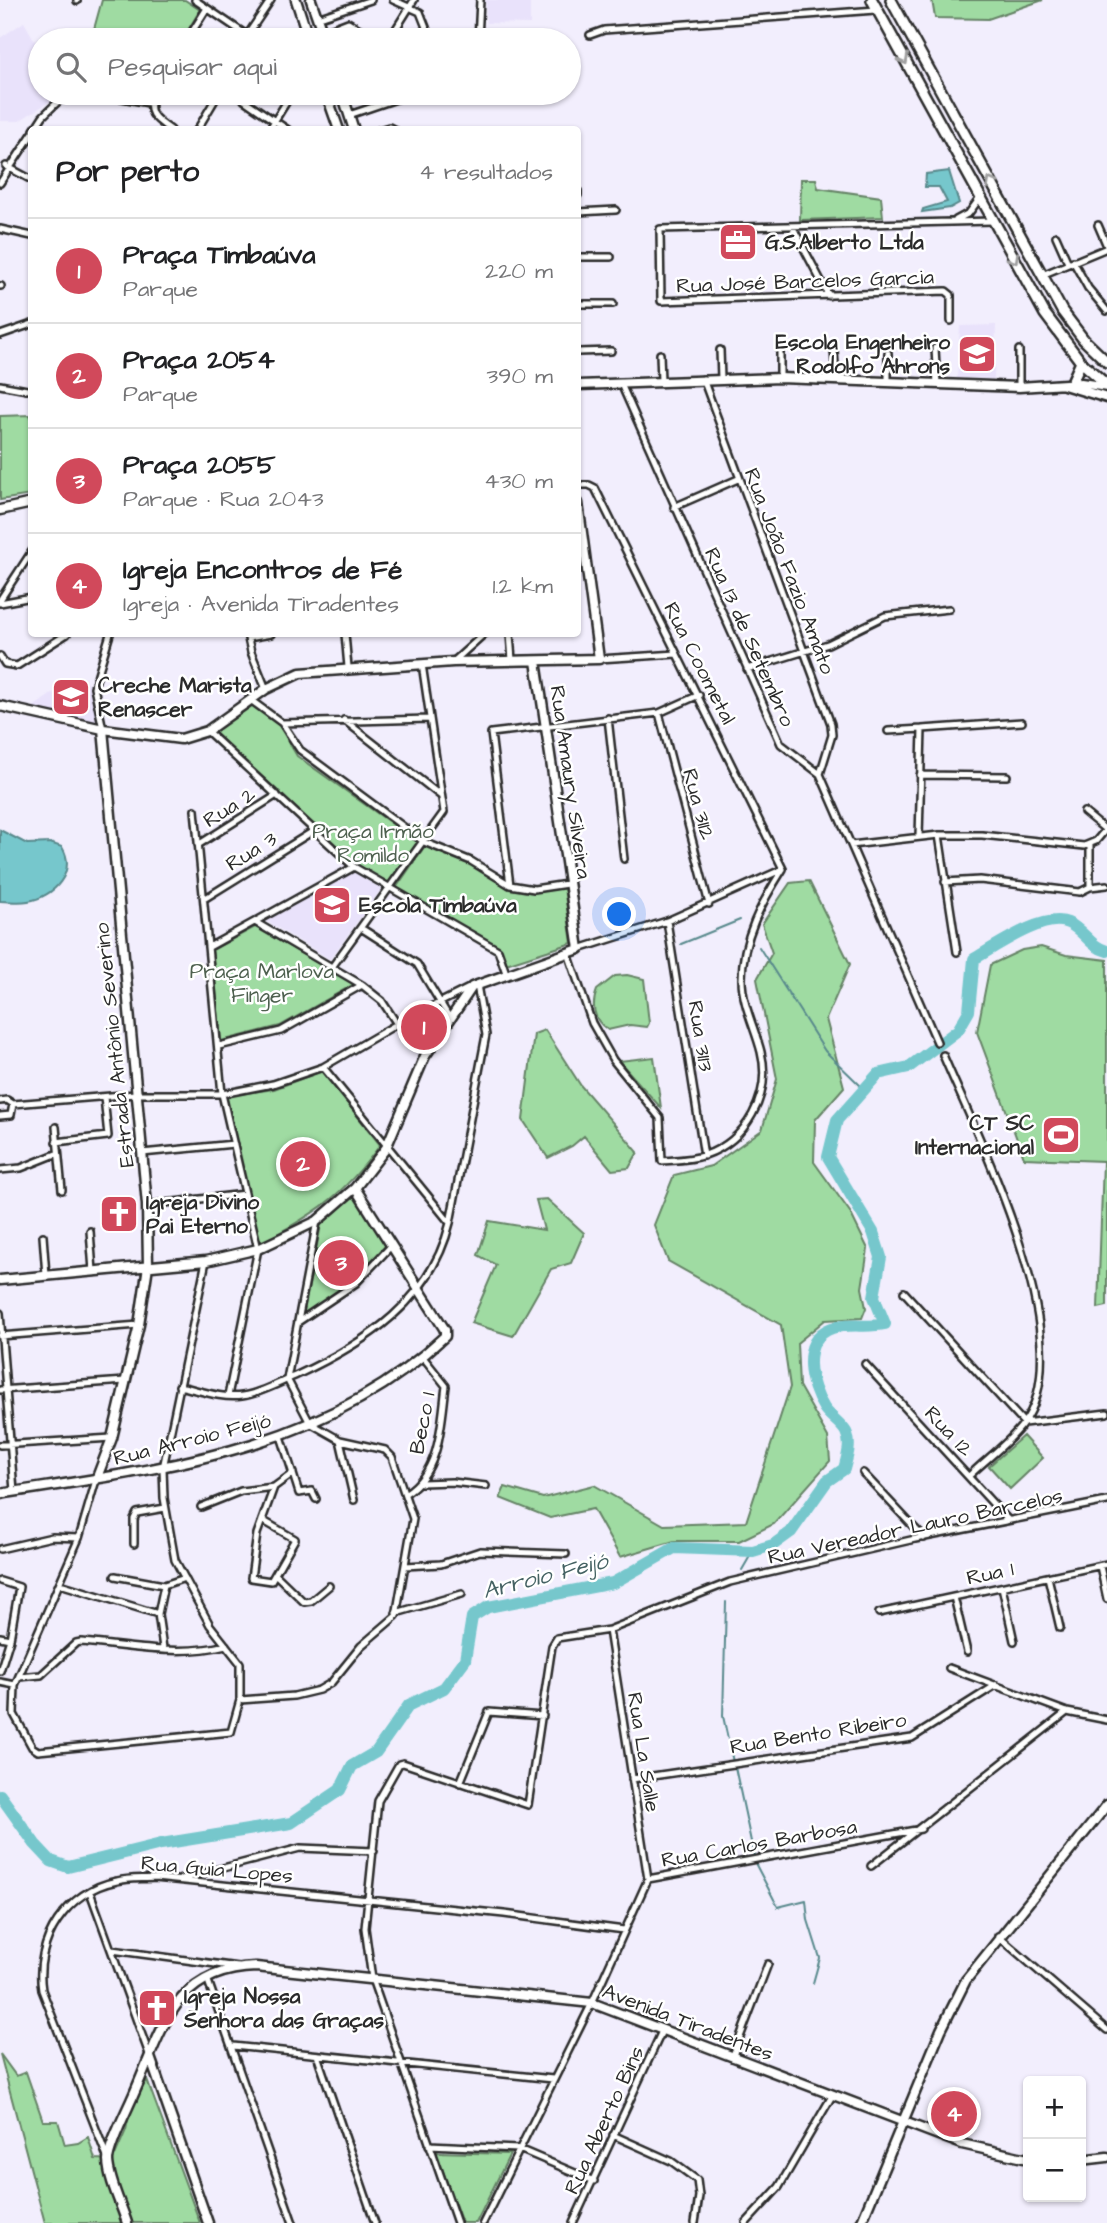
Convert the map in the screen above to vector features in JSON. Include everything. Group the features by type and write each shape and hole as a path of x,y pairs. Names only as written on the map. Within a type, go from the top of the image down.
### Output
{"main road":[{"path":"891,0 1062,311 1084,340 1107,362"},
{"path":"874,5 1045,314 1081,362 1107,386"},
{"path":"1068,384 1081,362"}],"street":[{"path":"195,0 233,28"},
{"path":"253,28 271,0"},
{"path":"305,26 297,3 311,0 320,28"},
{"path":"305,26 310,18 371,0"},
{"path":"393,0 421,14 426,28"},
{"path":"396,28 414,0"},
{"path":"479,28 480,0"},
{"path":"590,35 604,30 874,5"},
{"path":"194,28 207,8"},
{"path":"337,28 348,22 358,28"},
{"path":"37,126 54,105"},
{"path":"150,105 154,119 165,126"},
{"path":"199,126 212,105"},
{"path":"251,105 282,126"},
{"path":"271,126 284,105"},
{"path":"330,105 338,126"},
{"path":"346,105 353,126"},
{"path":"349,115 379,105"},
{"path":"0,183 28,139"},
{"path":"8,167 28,178"},
{"path":"953,222 969,213 980,198"},
{"path":"581,212 617,210"},
{"path":"829,296 792,226 993,220"},
{"path":"1042,275 1107,247 1098,225"},
{"name":"Rua José Barcelos Garcia","path":"792,226 660,229 662,301 949,293 951,321"},
{"path":"1,230 28,235"},
{"path":"1056,236 1070,262 1107,311"},
{"path":"581,257 611,257"},
{"path":"581,304 613,304"},
{"path":"0,335 28,326"},
{"path":"23,329 28,332"},
{"path":"935,348 937,384"},
{"path":"720,350 721,379"},
{"path":"834,350 836,379"},
{"path":"1019,350 1019,387"},
{"path":"581,352 611,351"},
{"path":"780,351 780,378"},
{"path":"888,353 888,381"},
{"path":"660,354 661,381"},
{"path":"581,385 780,378 1019,387 1068,384 1107,386"},
{"name":"Rua João Fazio Amato","path":"702,379 831,724 832,735 820,775"},
{"path":"0,384 27,390"},
{"name":"Rua 13 de Setembro","path":"621,384 781,744 820,775 937,1042"},
{"path":"1068,384 1107,398"},
{"path":"674,507 738,479"},
{"name":"Rua Coometal","path":"581,486 596,488 782,869"},
{"path":"0,510 28,504"},
{"path":"581,525 599,659"},
{"path":"0,602 28,557"},
{"path":"0,602 28,598"},
{"path":"747,669 846,636 885,616 949,609"},
{"path":"0,656 5,664 17,666 62,637"},
{"name":"Estrada Antônio Severino","path":"109,637 94,687 103,729 147,1205 148,1265 139,1325 112,1438 79,1538 15,1685 14,1714 34,1750 227,1734 235,1727 240,1700"},
{"path":"248,637 266,689"},
{"path":"345,637 348,667"},
{"path":"453,662 481,637"},
{"path":"510,637 512,660"},
{"path":"0,706 103,729 181,739 207,731 266,689 300,673 348,667 677,654"},
{"name":"Rua Amaury Silveira","path":"536,661 567,884 579,949"},
{"path":"332,967 444,812 422,664"},
{"path":"510,885 491,733 659,712 699,695"},
{"path":"252,701 282,723 300,750 424,842 471,861 510,885 534,889 567,884"},
{"name":"Rua 3112","path":"659,712 709,904"},
{"path":"608,718 624,859"},
{"path":"282,723 429,719"},
{"path":"344,720 442,797"},
{"path":"888,732 1022,722"},
{"path":"919,837 922,729"},
{"path":"207,731 354,867 498,950 506,973"},
{"path":"920,775 1007,775"},
{"name":"Rua 2","path":"198,845 276,795"},
{"path":"195,810 222,1094 258,1250 228,1396"},
{"path":"1084,812 1106,830 1090,845 1090,887"},
{"name":"Rua 3","path":"204,899 315,830"},
{"path":"851,845 939,835 982,835 1090,845"},
{"path":"939,835 957,952"},
{"path":"209,947 354,867"},
{"path":"0,1101 7,1100 13,1104 135,1094 222,1094 273,1084 323,1067 397,1024 474,986 667,920 709,904 782,869"},
{"path":"568,952 592,1023 613,1060 660,1118 662,1161 704,1156 735,1140 758,1103 762,1057 744,996 743,972 752,926 782,869"},
{"path":"945,882 980,880 1080,892 1107,884"},
{"name":"Rua 3113","path":"667,920 704,1156"},
{"path":"255,922 362,985 382,1001 397,1024"},
{"path":"361,928 417,964 449,1017"},
{"path":"219,1046 281,1031 362,985"},
{"path":"0,1280 206,1261 258,1250 317,1221 355,1188 386,1148 425,1056 449,1017 474,986"},
{"path":"179,1386 228,1396 244,1396 287,1379 335,1357 387,1322 418,1290 443,1252 486,1035 474,986"},
{"path":"943,1055 1014,1226 1040,1321 1041,1380 1024,1423 969,1476"},
{"path":"323,1067 386,1148 450,1223"},
{"path":"56,1142 108,1136 104,1097"},
{"path":"0,1116 11,1115 13,1104"},
{"path":"56,1127 56,1154 62,1190"},
{"path":"142,1153 234,1144"},
{"path":"0,1170 21,1168 56,1154"},
{"path":"355,1188 418,1290"},
{"path":"147,1205 245,1194"},
{"path":"206,1261 163,1468 165,1508 175,1560 210,1625 240,1663 240,1700 294,1696 331,1683 361,1646 382,1631 396,1613 413,1520 392,1457 385,1450 340,1440 310,1423 287,1379 317,1221"},
{"path":"90,1231 93,1271"},
{"path":"43,1236 46,1275"},
{"path":"298,1322 356,1283 392,1245"},
{"name":"Rua Arroio Feijó","path":"0,1494 163,1468 281,1436 378,1390 423,1357 446,1333 418,1290"},
{"path":"904,1292 1024,1423"},
{"path":"0,1313 3,1389 11,1444 14,1492"},
{"path":"1,1336 139,1325"},
{"name":"Beco 1","path":"406,1493 421,1483 435,1452 446,1386 423,1357"},
{"name":"Rua 12","path":"865,1364 1008,1520"},
{"path":"3,1389 125,1381"},
{"path":"1024,1423 1107,1413"},
{"path":"281,1436 299,1493 312,1491 316,1499"},
{"path":"0,1445 112,1438"},
{"path":"340,1440 354,1500"},
{"path":"201,1507 241,1492 274,1487 293,1473"},
{"path":"863,1473 924,1538"},
{"path":"421,1483 452,1482 486,1486"},
{"path":"262,1521 295,1539 271,1581 251,1578 257,1534 274,1487"},
{"name":"Rua Vereador Lauro Barcelos","path":"543,1716 554,1642 557,1638 609,1630 730,1582 924,1538 1107,1501"},
{"path":"134,1544 134,1519 137,1513 144,1509 165,1508"},
{"path":"0,1549 52,1537 79,1538"},
{"path":"405,1566 441,1564 480,1551 566,1554"},
{"path":"1103,1565 1107,1599"},
{"name":"Rua 1","path":"879,1613 1103,1565"},
{"path":"276,1575 304,1602 311,1601 329,1586"},
{"path":"115,1576 164,1586 185,1578"},
{"path":"1048,1577 1060,1628"},
{"path":"0,1581 19,1587 10,1639 0,1671"},
{"path":"60,1584 158,1614"},
{"path":"163,1648 158,1614 164,1586"},
{"path":"1002,1587 1014,1641"},
{"path":"396,1613 462,1594"},
{"path":"954,1597 967,1652"},
{"name":"Rua La Salle","path":"609,1630 648,1878"},
{"path":"0,1637 10,1639"},
{"path":"19,1677 41,1675 76,1643 163,1648 179,1652 226,1645"},
{"path":"949,1668 1067,1712 1107,1720"},
{"path":"0,1682 15,1685"},
{"name":"Rua Bento Ribeiro","path":"632,1779 733,1762 912,1738 996,1685"},
{"path":"457,2223 372,1979 365,1928 377,1801 396,1767 403,1763 460,1783 528,1805 543,1716 489,1712 460,1783"},
{"path":"871,1867 1067,1712"},
{"path":"861,2223 941,2030 966,1980 1107,1805"},
{"name":"Rua Carlos Barbosa","path":"483,2223 592,2003 648,1878 921,1829"},
{"path":"176,1880 300,1848 374,1851"},
{"name":"Rua Guia Lopes","path":"127,2223 108,2160 42,1990 39,1970 42,1951 56,1919 90,1892 116,1881 176,1880 624,1930"},
{"path":"90,1892 208,2223"},
{"path":"998,1937 1107,2030"},
{"name":"Avenida Tiradentes","path":"112,1950 238,1967 592,2003 962,2144 1023,2158"},
{"path":"732,2058 768,1964"},
{"name":"Avenida Tiradentes","path":"207,1977 238,1967"},
{"path":"108,2160 175,2003 207,1977 293,2223"},
{"name":"Rua Aberto Bins","path":"573,2223 662,2031"},
{"path":"233,2046 553,2078"},
{"path":"317,2055 375,2223"},
{"path":"746,2223 779,2187 832,2096"},
{"path":"613,2135 671,2161 697,2180 699,2196 695,2223"},
{"path":"429,2145 519,2149 594,2180"},
{"path":"1086,2159 1107,2157"}],"shaded area":[{"path":"486,0 530,0 530,24 486,23"},
{"path":"24,22 28,29 28,105 44,105 19,121 0,121 0,38"},
{"name":"Escola Engenheiro Rodolfo Ahrons","path":"996,325 994,379 957,378 960,326"},
{"name":"Creche Marista Renascer","path":"74,678 93,685 100,724 32,708"},
{"name":"Escola Timbaúva","path":"353,872 381,889 330,959 266,921"}],"green space":[{"path":"102,0 185,0 200,10 189,28 94,28"},
{"path":"932,0 1043,0 988,19 935,18"},
{"path":"801,179 816,179 818,188 881,197 883,217 800,220"},
{"path":"28,415 28,495 0,500 0,416"},
{"name":"Praça Irmão Romildo","path":"251,703 277,722 297,756 419,843 390,884 357,865 213,731"},
{"path":"425,846 470,864 508,888 537,892 564,888 572,943 506,964 501,949 396,888"},
{"path":"809,881 850,964 826,1019 844,1087 815,1120 814,1162 850,1212 868,1249 862,1288 866,1308 862,1318 825,1320 797,1343 799,1386 828,1437 830,1461 774,1524 739,1541 674,1541 620,1557 593,1509 550,1518 500,1498 505,1487 543,1498 594,1485 664,1525 746,1522 790,1387 781,1325 668,1261 654,1225 674,1175 711,1166 762,1130 777,1079 757,979 772,953 762,924 790,883"},
{"name":"Praça Marlova Finger","path":"255,927 354,984 280,1026 221,1041 212,950"},
{"name":"CT SC Internacional","path":"1041,947 1066,955 1107,960 1107,1306 1098,1308 1103,1161 1024,1158 977,1032 990,965 1022,950"},
{"path":"627,975 644,979 649,1023 647,1027 630,1025 608,1030 596,1017 594,1002 597,990 615,976"},
{"path":"437,1008 443,1018 423,1044 411,1023"},
{"path":"545,1030 581,1086 638,1152 629,1168 612,1170 584,1136 572,1146 548,1158 523,1120 534,1034"},
{"path":"654,1057 661,1108 619,1061"},
{"path":"322,1071 380,1145 353,1179 326,1203 259,1244 226,1096 274,1089"},
{"path":"356,1193 388,1243 350,1283 303,1315 321,1225"},
{"path":"547,1199 584,1233 571,1263 551,1269 513,1336 471,1323 496,1265 478,1255 489,1221 544,1230 536,1200"},
{"path":"1023,1436 1043,1458 1010,1489 989,1466"},
{"path":"0,2054 16,2076 26,2072 43,2121 58,2121 65,2145 78,2143 88,2137 95,2159 113,2160 126,2130 130,2110 147,2080 200,2223 45,2223"},
{"path":"436,2152 510,2154 476,2223 462,2223"}],"water":[{"path":"949,171 959,203 950,208 922,212 923,209 947,202 939,187 925,187 926,174"},
{"path":"0,830 27,844 50,843 62,847 67,865 65,874 54,889 38,899 0,901"}],"waterway":[{"path":"681,944 740,920"},
{"name":"Arroio Feijó","path":"0,1795 35,1844 51,1861 68,1867 161,1844 291,1823 340,1790 352,1766 376,1752 409,1705 444,1688 465,1660 472,1617 488,1607 613,1583 674,1548 753,1551 773,1545 791,1532 827,1481 844,1469 848,1451 846,1432 824,1408 811,1376 814,1342 832,1328 885,1324 874,1297 881,1257 873,1232 828,1157 837,1120 878,1074 909,1067 958,1030 969,1011 974,959 1020,932 1058,921 1074,926 1096,946 1107,951"},
{"path":"759,947 825,1051 864,1089"},
{"path":"742,1570 753,1551"},
{"path":"726,1602 723,1716 733,1762"},
{"path":"735,1767 756,1865 778,1907 806,1900 808,1920 820,1958 813,1983"}],"place":[{"name":"G.S.Alberto Ltda","path":"738,242"},
{"name":"Escola Engenheiro Rodolfo Ahrons","path":"977,354"},
{"name":"Creche Marista Renascer","path":"71,697"},
{"name":"Escola Timbaúva","path":"332,905"},
{"name":"Praça Timbaúva","path":"424,1027"},
{"name":"CT SC Internacional","path":"1061,1135"},
{"name":"Praça 2054","path":"303,1164"},
{"name":"Igreja Divino Pai Eterno","path":"119,1214"},
{"name":"Praça 2055","path":"341,1263"},
{"name":"Igreja Nossa Senhora das Graças","path":"157,2008"},
{"name":"Igreja Encontros de Fé","path":"954,2114"}]}
